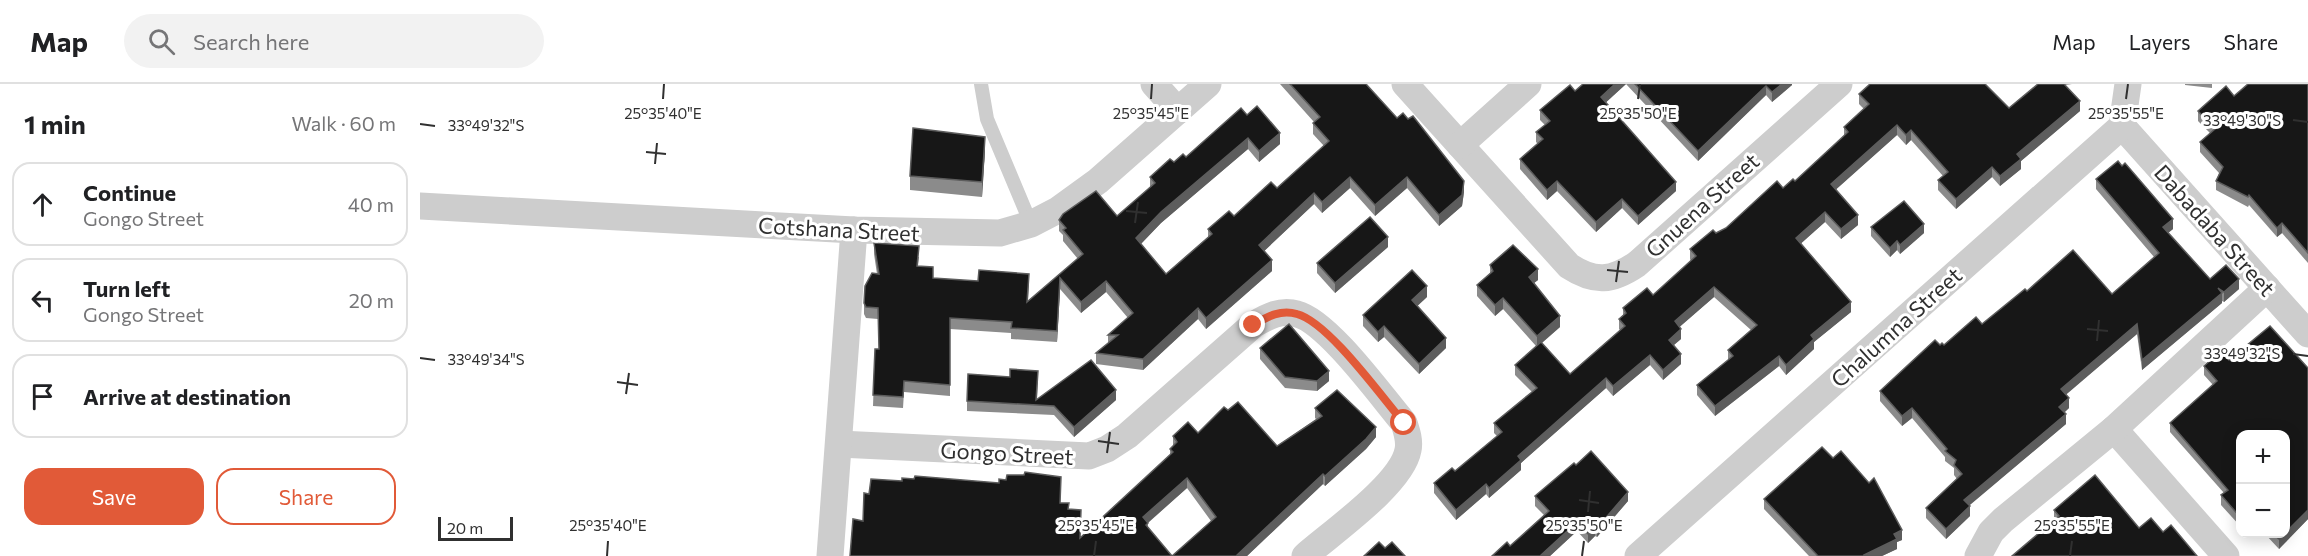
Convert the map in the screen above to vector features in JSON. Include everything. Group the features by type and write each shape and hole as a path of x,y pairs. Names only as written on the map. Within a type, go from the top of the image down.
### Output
{"street":[{"path":"1154,84 1178,111"},
{"name":"Cotshana Street","path":"420,206 854,230 1000,233 1031,224 1058,210 1098,181 1208,84"},
{"name":"Gnuena Street","path":"1405,84 1569,266 1584,276 1598,279 1612,278 1637,264 1839,84"},
{"path":"1460,145 1528,84"},
{"path":"2122,126 2128,84"},
{"name":"Dabadaba Street","path":"2122,126 2308,334"},
{"name":"Chalumna Street","path":"1647,553 2122,126"},
{"path":"830,556 854,230"},
{"path":"1978,556 1991,532 2003,520 2114,429 2267,288"},
{"name":"Gongo Street","path":"839,444 1089,456 1107,449 1127,436 1253,325 1270,315 1283,312 1298,314 1311,321 1331,338 1404,423 1409,439 1402,467 1389,483 1305,556"},
{"path":"2114,429 2226,556"}],"lane":[{"path":"981,84 987,119 1031,224"}],"building":[{"path":"1290,84 1366,84 1397,118 1403,113 1408,119 1413,116 1464,181 1462,195 1439,215 1407,177 1375,205 1350,177 1322,202 1314,193 1259,245 1272,260 1206,318 1198,308 1143,359 1096,353 1118,335 1108,335 1133,313 1106,281 1081,302 1060,278 1057,331 1011,328 1012,322 950,318 950,385 904,381 903,397 873,395 875,349 879,349 878,308 866,307 864,303 865,286 872,273 879,274 874,243 919,246 917,266 933,267 933,278 978,281 979,270 1029,274 1027,302 1083,254 1063,230 1066,228 1059,220 1063,214 1096,191 1117,216 1155,183 1150,177 1170,159 1174,162 1183,154 1186,157 1241,108 1247,115 1257,106 1280,133 1259,151 1248,138 1161,212 1136,238 1166,274 1212,234 1208,229 1229,211 1234,216 1271,182 1277,188 1329,141 1313,123 1320,117"},
{"path":"1583,84 1615,84 1601,97 1676,182 1638,216 1622,199 1596,222 1557,181 1547,190 1520,159 1543,139 1536,132 1550,121 1540,110 1570,85 1575,91"},
{"path":"1635,84 1782,84 1772,92 1766,86 1698,151"},
{"path":"1870,84 1985,84 2009,108 2038,84 2064,84 2080,101 2017,154 2021,159 2000,176 1992,167 1956,199 1938,180 1948,172 1911,130 1906,135 1897,125 1831,184 1858,215 1841,229 1825,212 1796,238 1851,302 1811,335 1814,339 1786,365 1779,356 1715,406 1697,385 1733,356 1728,350 1757,325 1714,287 1675,321 1681,329 1669,340 1681,354 1663,370 1650,355 1613,386 1606,378 1518,456 1521,460 1489,488 1486,484 1456,510 1434,483 1452,468 1455,471 1502,432 1494,423 1537,388 1515,365 1541,342 1570,374 1625,326 1619,319 1626,313 1623,308 1647,288 1653,295 1696,256 1690,249 1713,230 1716,233 1726,228 1777,181 1783,188 1793,179 1795,181 1848,132 1844,127 1869,104 1859,94"},
{"path":"2248,84 2308,84 2308,253 2282,223 2277,228 2249,195 2248,197 2216,181 2223,167 2200,142 2215,129 2198,111 2226,86 2234,96"},
{"path":"913,128 985,137 982,182 910,176"},
{"path":"2118,161 2122,166 2125,163 2173,219 2163,227 2210,279 2226,265 2239,279 2224,292 2218,288 2222,293 2142,360 2137,324 2061,389 2069,398 2059,407 2066,414 1964,500 1970,506 1946,529 1926,508 1962,474 1954,465 1956,460 1945,451 1947,449 1912,408 1902,416 1880,391 1935,340 1940,345 1942,343 1944,345 1976,317 1982,324 2025,289 2027,291 2073,250 2112,294 2159,253 2096,179"},
{"path":"1904,201 1924,224 1900,245 1897,241 1890,248 1871,227"},
{"path":"1370,217 1388,237 1335,283 1317,263"},
{"path":"1513,245 1538,269 1529,277 1560,316 1537,336 1503,298 1495,305 1477,285 1493,271 1490,265"},
{"path":"1412,270 1427,286 1412,300 1446,338 1419,364 1384,326 1378,332 1363,315"},
{"path":"1289,324 1329,371 1317,381 1285,377 1260,348"},
{"path":"2270,326 2308,368 2308,510 2290,528 2290,430 2236,430 2236,512 2221,495 2228,490 2170,423 2217,381 2204,366 2221,351 2229,360"},
{"path":"1091,360 1116,390 1074,427 1054,406 967,401 968,374 1010,377 1010,369 1038,371 1036,400"},
{"path":"1337,390 1376,427 1366,439 1325,476 1323,474 1236,556 1172,556 850,556 853,519 863,521 864,493 869,494 871,479 902,481 902,478 914,479 915,476 999,483 999,479 1006,480 1007,475 1024,475 1025,472 1061,477 1060,503 1069,503 1068,509 1081,510 1080,538 1173,452 1170,449 1177,442 1173,436 1188,422 1198,433 1224,407 1228,410 1238,402 1277,446 1322,416 1315,408","holes":["1187,478 1216,517 1172,556 1146,525 1148,523 1143,517"]},
{"path":"1822,447 1833,458 1841,451 1869,483 1874,478 1902,530 1894,534 1897,539 1865,556 1818,556 1764,499"},
{"path":"1591,451 1628,492 1597,528 1595,526 1588,534 1577,522 1540,556 1492,556 1507,542 1510,546 1549,511 1535,496"},
{"path":"2095,475 2139,528 2151,518 2163,532 2171,525 2197,556 2012,556 2059,516 2054,510"},
{"path":"1379,542 1385,548 1392,542 1405,556 1364,556"}],"route":[{"path":"1253,325 1270,315 1283,312 1298,314 1311,321 1331,338 1404,423"}]}
